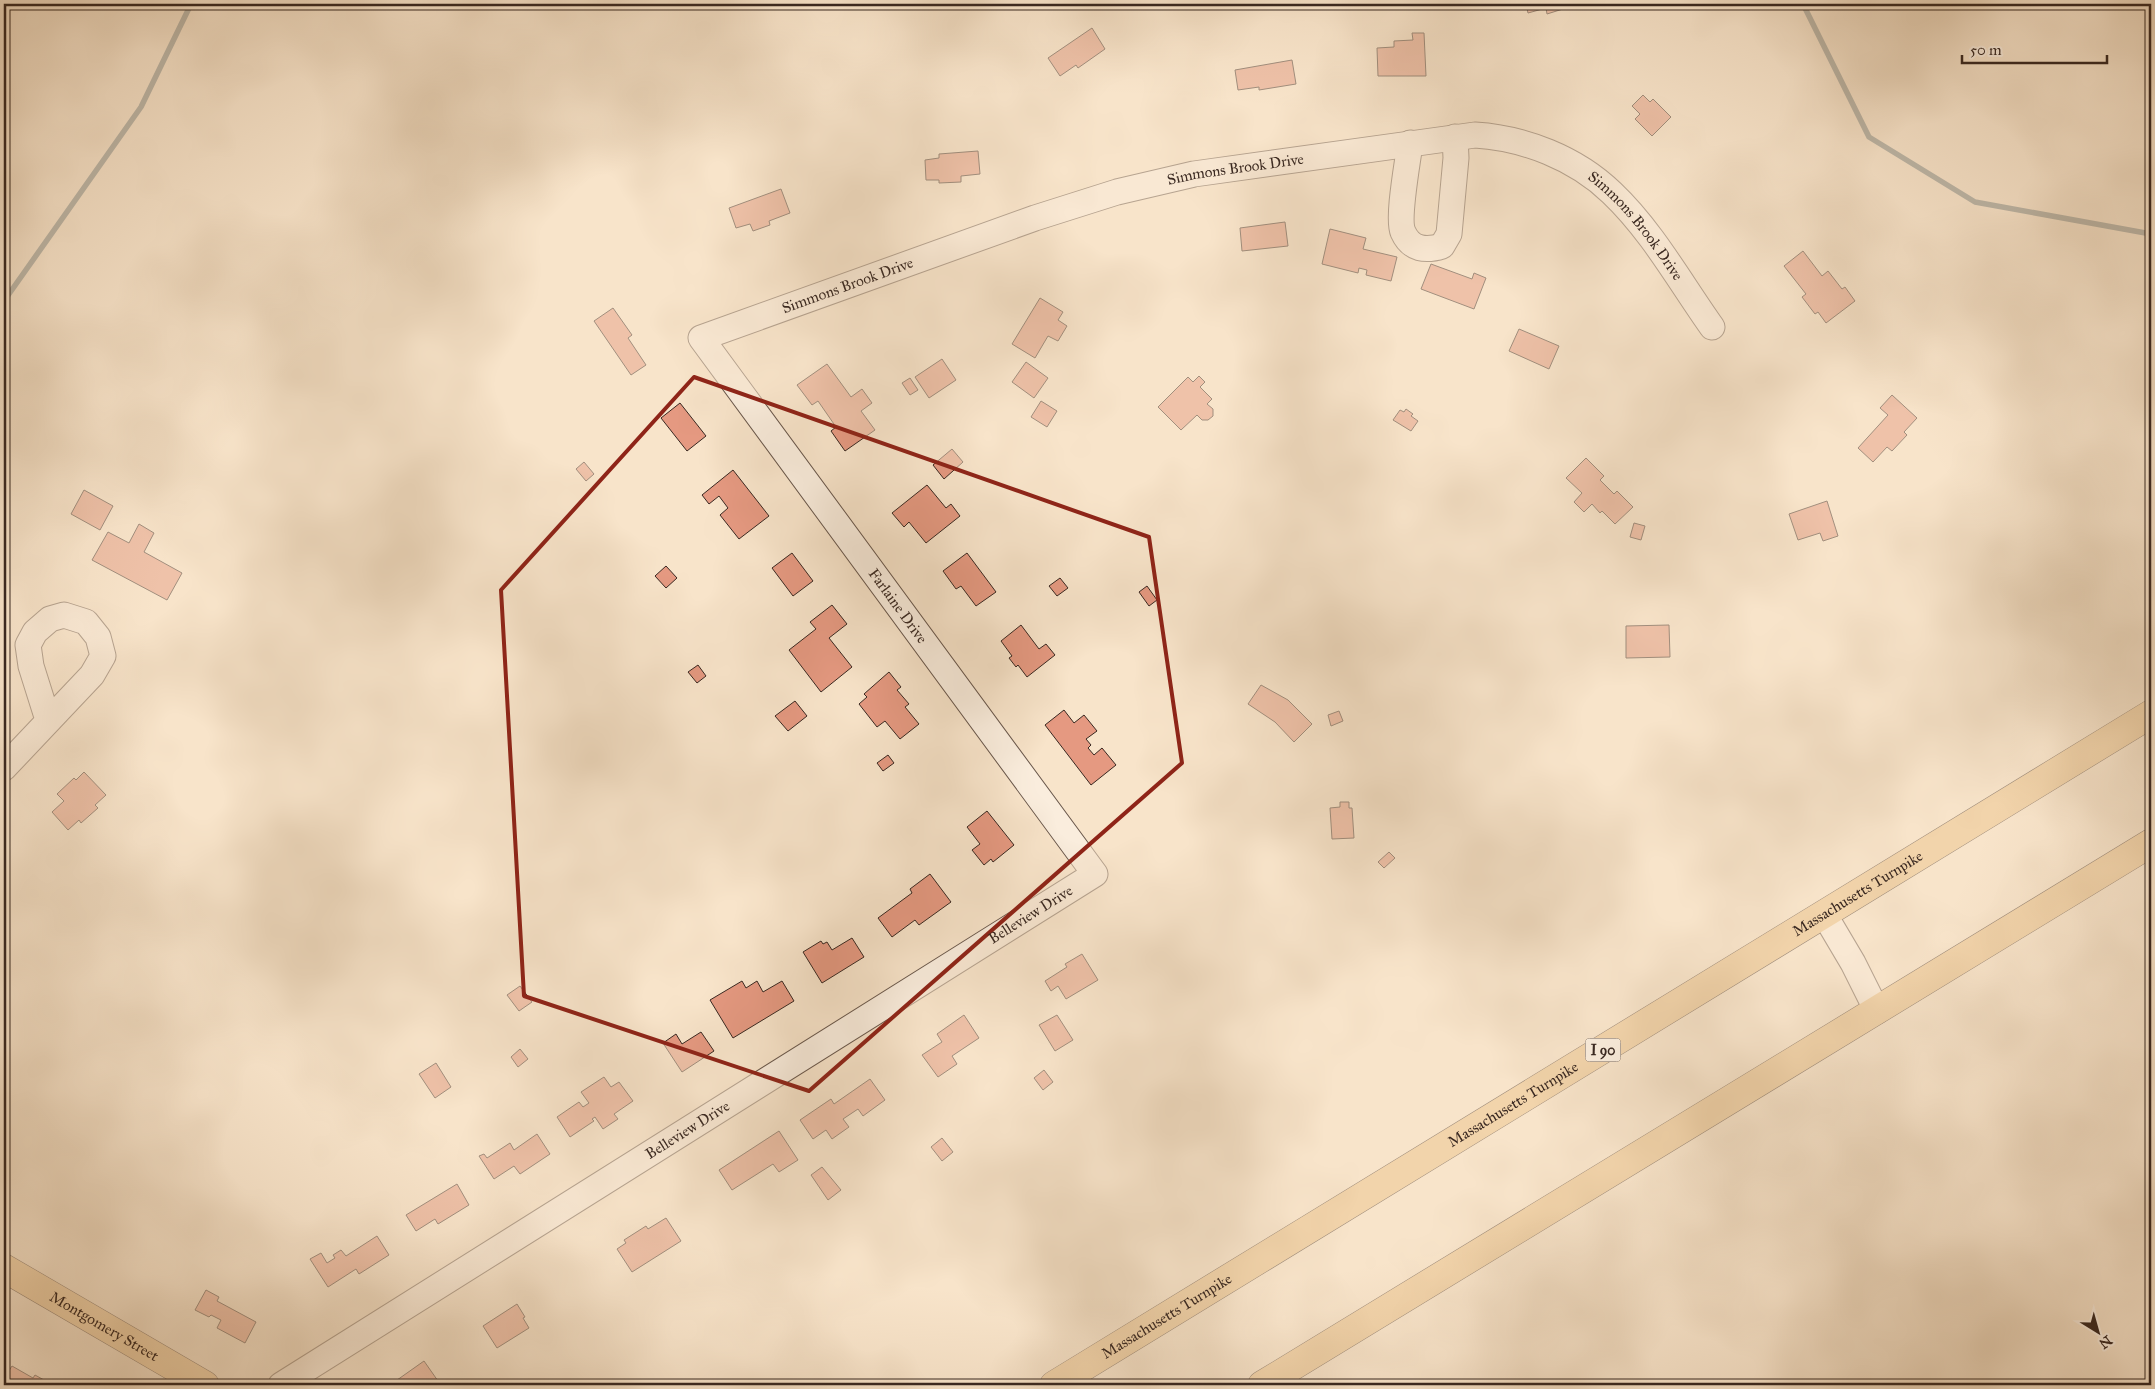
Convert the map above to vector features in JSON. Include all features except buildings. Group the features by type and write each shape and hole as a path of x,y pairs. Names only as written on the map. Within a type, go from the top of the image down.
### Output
{"main road":[{"name":"Massachusetts Turnpike","path":"1054,1385 2151,714"},
{"path":"1262,1385 2151,842"},
{"name":"Montgomery Street","path":"4,1268 205,1385"}],"street":[{"name":"Simmons Brook Drive","path":"701,338 1036,218 1117,192 1194,174 1474,135 1495,136 1520,142 1567,161 1612,192 1634,218 1712,327"},
{"path":"1410,143 1402,214 1403,232 1413,245 1428,250 1442,246 1449,234 1456,158 1455,137"},
{"name":"Farlaine Drive","path":"701,338 1095,874"},
{"path":"4,768 48,720"},
{"name":"Belleview Drive","path":"281,1385 1095,874"},
{"path":"1824,914 1853,963 1877,1011"}],"highlighted area":[{"path":"694,377 1149,537 1182,763 809,1091 524,996 501,590"}],"waterway":[{"path":"4,301 141,107 191,4"},
{"path":"1803,4 1869,137 1975,202 2151,234"}]}
